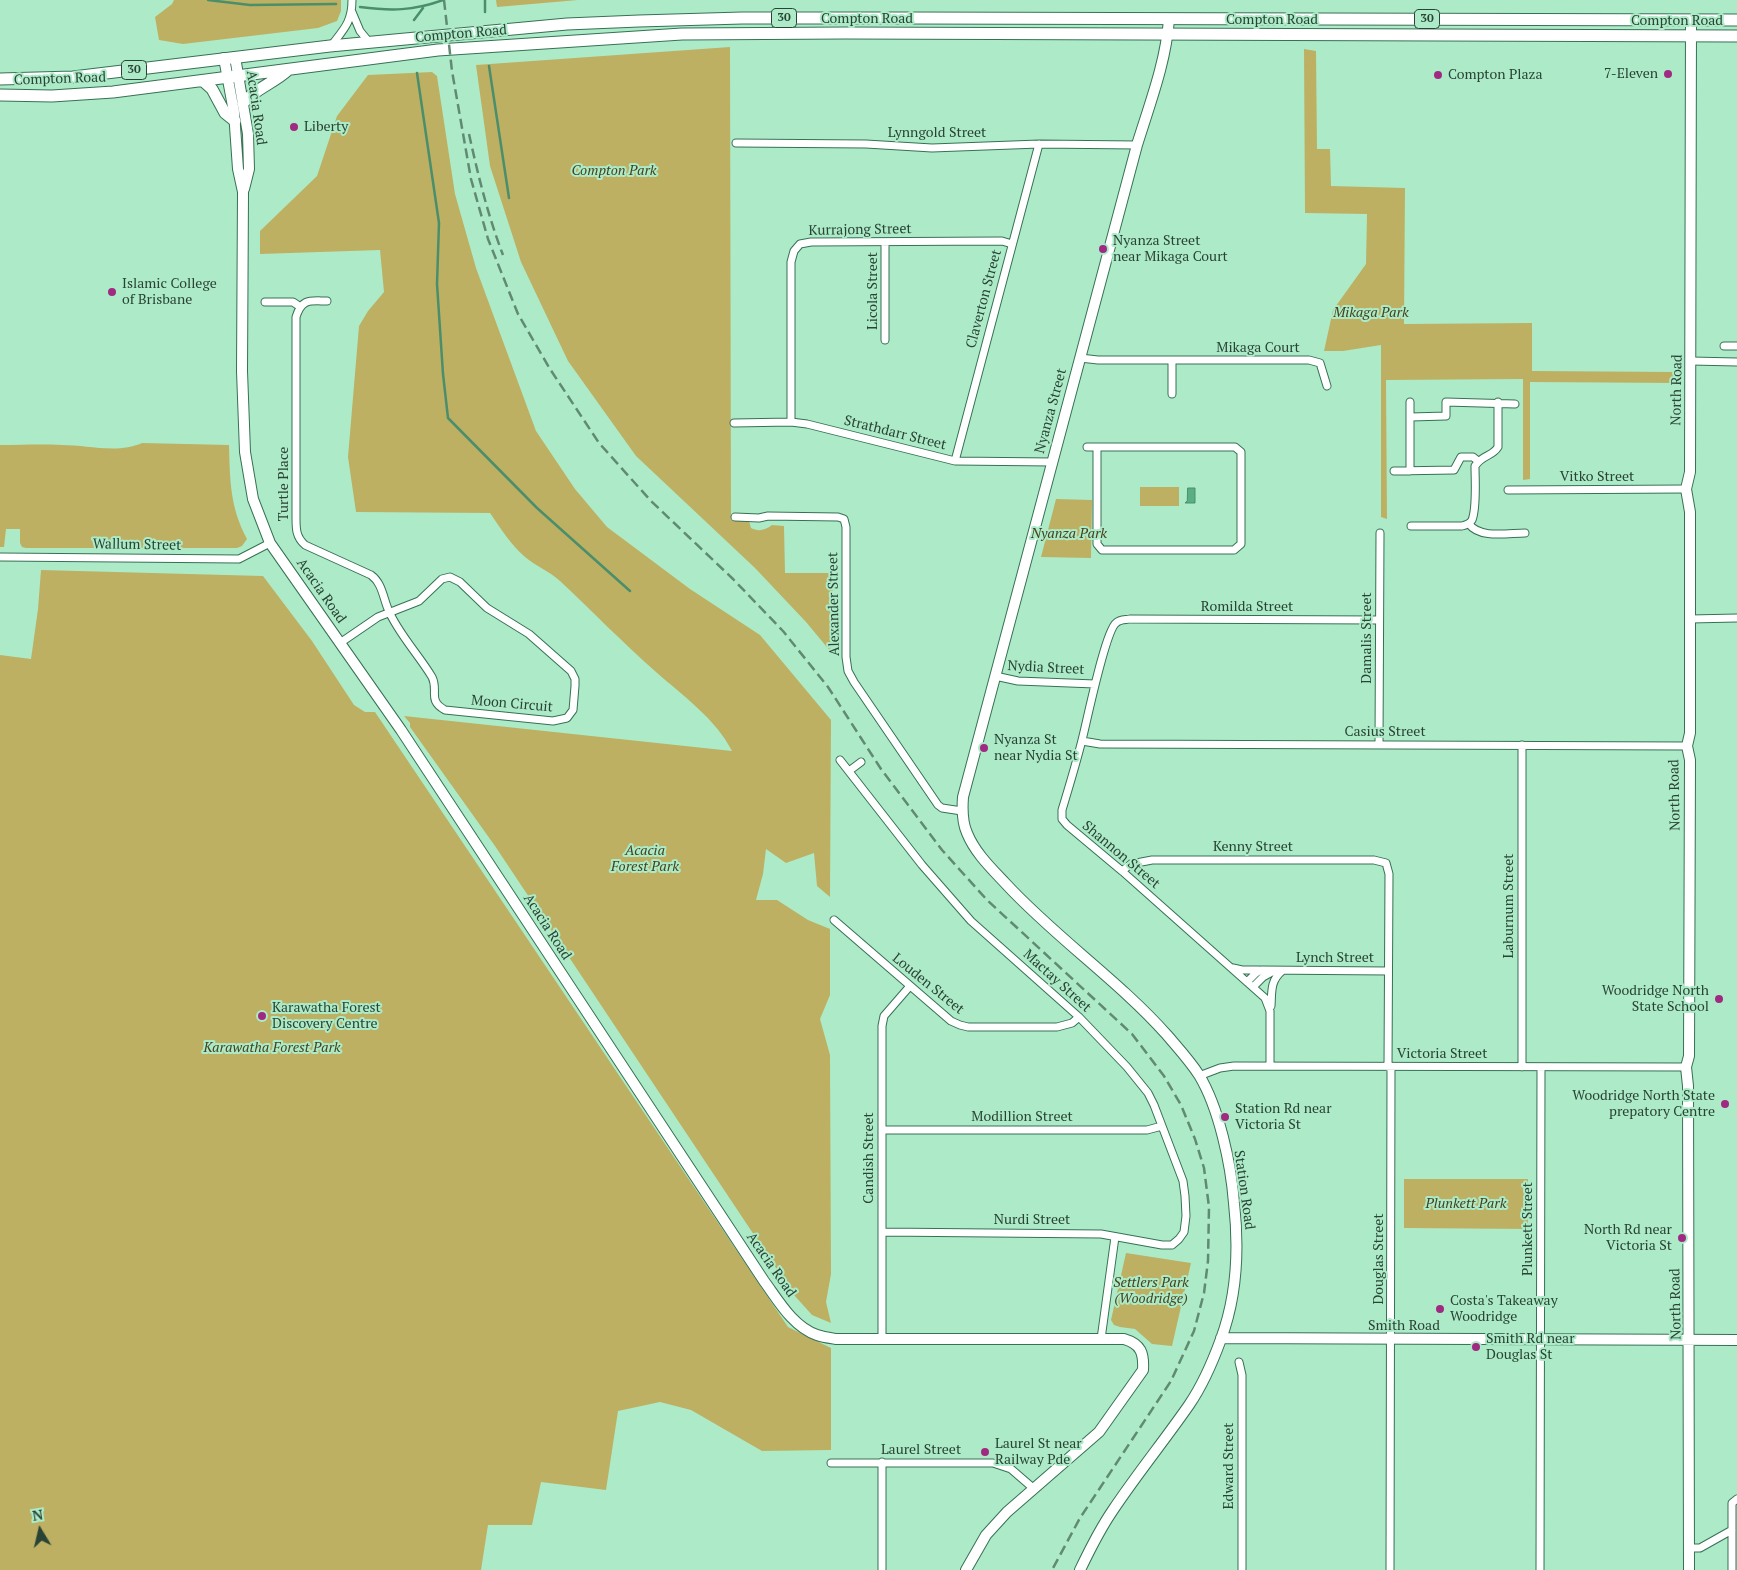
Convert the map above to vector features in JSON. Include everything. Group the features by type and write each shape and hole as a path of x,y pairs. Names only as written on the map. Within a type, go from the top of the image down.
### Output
{"main road":[{"name":"Compton Road","path":"0,79 72,77 330,46 599,22 742,18 1737,20"},
{"path":"599,22 602,31 615,32 625,38"},
{"name":"Compton Road","path":"0,95 91,94 438,50 682,34 1737,36"},
{"path":"244,103 252,93 280,78 290,69"},
{"path":"203,81 212,89 224,113 235,120"}],"street":[{"path":"330,46 345,30 352,12 352,0"},
{"path":"352,12 360,31 369,42"},
{"name":"Nyanza Street","path":"962,811 962,797 966,781 1137,145 1161,66 1168,34 1169,19"},
{"name":"North Road","path":"1688,1570 1690,1340 1688,1086 1686,1068 1689,1056 1690,760 1687,746 1690,733 1690,512 1686,489 1690,472 1691,20"},
{"name":"Acacia Road","path":"230,58 233,77 238,169 243,192 242,371 247,468 253,499 270,543 401,730 758,1273 790,1316 802,1327 816,1335 836,1339 1124,1339 1134,1342 1144,1358 1143,1370 1098,1432 1033,1488"},
{"name":"Acacia Road","path":"233,77 244,103 248,126 249,169 243,192"},
{"name":"Lynngold Street","path":"736,143 840,144 932,148 1039,144 1137,145"},
{"name":"Claverton Street","path":"955,461 1039,144"},
{"name":"Kurrajong Street","path":"791,422 791,262 794,251 800,244 812,242 1002,241 1012,244"},
{"name":"Licola Street","path":"885,242 885,340"},
{"path":"265,302 293,302 299,306 306,301 327,301"},
{"name":"Turtle Place","path":"299,306 296,316 296,518 298,536 305,544 376,579 389,612"},
{"path":"1724,346 1737,346"},
{"name":"Mikaga Court","path":"1080,358 1172,361 1309,360 1320,363 1327,386"},
{"path":"1172,361 1172,394"},
{"path":"1691,361 1737,362"},
{"path":"1410,402 1410,471"},
{"path":"1410,417 1446,416 1446,402 1498,402 1515,404"},
{"path":"1411,526 1462,526 1469,524 1472,520 1475,466 1484,456 1494,453 1498,448 1498,402"},
{"name":"Strathdarr Street","path":"734,423 791,422 808,424 955,461 1052,462"},
{"path":"1087,447 1097,447 1234,447 1239,448 1241,452 1241,544 1234,550 1102,550 1097,544 1097,447"},
{"path":"1394,471 1454,470 1461,457 1473,457 1478,461"},
{"name":"Vitko Street","path":"1508,490 1686,489"},
{"name":"Alexander Street","path":"735,517 838,517 844,520 846,527 846,657 848,671 938,805 942,808 962,811"},
{"path":"1469,524 1473,530 1480,533 1525,533"},
{"name":"Damalis Street","path":"1379,744 1380,533"},
{"name":"Wallum Street","path":"0,557 239,559 270,543"},
{"name":"Moon Circuit","path":"340,643 378,617 389,612 419,601 442,579 446,577 454,578 486,608 529,634 570,670 575,679 573,710 567,718 553,721 445,710 439,707 435,700 432,678 389,612"},
{"path":"1690,619 1737,618"},
{"name":"Romilda Street","path":"1115,623 1130,619 1379,620"},
{"name":"Shannon Street","path":"1115,623 1110,633 1096,684 1062,810 1062,819 1067,826 1266,998 1270,1012 1270,1066"},
{"name":"Nydia Street","path":"995,676 1018,681 1096,684"},
{"name":"Casius Street","path":"1082,741 1100,744 1687,746"},
{"name":"Laburnum Street","path":"1522,745 1522,1067"},
{"name":"Mactay Street","path":"840,760 922,865 972,920 1079,1017 1140,1082 1154,1105 1183,1181 1186,1216 1184,1232 1179,1239"},
{"path":"849,771 861,762"},
{"name":"Station Road","path":"962,811 967,834 990,866 1041,918 1141,1007 1187,1059 1199,1076 1216,1116 1229,1164 1237,1248 1235,1279 1221,1338 1189,1404 1114,1508 1080,1570"},
{"name":"Kenny Street","path":"1122,872 1131,864 1152,860 1365,860 1386,863"},
{"name":"Douglas Street","path":"1386,863 1389,874 1388,971 1392,1339 1390,1570"},
{"name":"Louden Street","path":"834,920 910,986 951,1020 960,1025 968,1027 1058,1027 1072,1023 1079,1017"},
{"name":"Lynch Street","path":"1230,966 1242,970 1388,971"},
{"path":"1250,984 1256,973 1262,970"},
{"name":"Lynch Street","path":"1250,984 1262,976 1281,971"},
{"name":"Lynch Street","path":"1270,1012 1272,983 1281,971"},
{"name":"Candish Street","path":"882,1339 882,1026 884,1016 910,986"},
{"name":"Victoria Street","path":"1199,1076 1220,1068 1270,1066 1686,1068"},
{"name":"Plunkett Street","path":"1540,1570 1541,1067"},
{"name":"Modillion Street","path":"882,1130 1147,1130 1162,1126"},
{"name":"Nurdi Street","path":"882,1232 1054,1232 1100,1234 1162,1245 1172,1245 1179,1239"},
{"path":"1101,1339 1115,1237"},
{"name":"Smith Road","path":"1221,1338 1737,1340"},
{"name":"Edward Street","path":"1239,1362 1242,1375 1242,1570"},
{"path":"882,1462 882,1570"},
{"name":"Laurel Street","path":"831,1463 993,1463 1011,1469 1033,1488"},
{"path":"966,1570 986,1535 1006,1512 1033,1488"},
{"path":"1734,1568 1732,1503 1737,1499"},
{"path":"1689,1548 1700,1548 1732,1530"}],"green space":[{"path":"174,0 341,0 341,11 337,21 318,28 183,44 159,40 155,17 172,4"},
{"path":"496,0 578,0 497,7"},
{"name":"Compton Park","path":"730,47 731,520 749,521 751,528 757,530 772,525 784,526 785,573 833,573 831,652 806,622 755,568 636,456 568,361 521,262 490,166 476,65"},
{"name":"Mikaga Park","path":"1304,49 1316,51 1317,149 1330,149 1331,186 1405,188 1404,324 1532,323 1532,371 1677,372 1678,383 1530,382 1530,479 1523,480 1523,379 1386,380 1387,519 1381,517 1381,345 1343,351 1324,351 1333,310 1366,264 1367,214 1305,213"},
{"name":"Acacia Forest Park","path":"432,72 437,76 455,194 476,268 536,431 575,489 607,527 690,589 760,635 831,720 830,897 817,886 814,853 786,863 766,849 763,874 756,900 777,900 808,920 830,929 830,995 820,1019 830,1055 831,1274 826,1302 831,1323 812,1315 794,1295 495,846 404,716 732,751 717,728 698,708 644,661 560,581 520,552 490,513 356,512 348,457 359,326 368,311 384,292 380,250 260,254 260,231 317,176 337,116 368,75"},
{"path":"142,443 229,445 234,505 247,539 242,546 237,548 26,548 22,547 20,543 20,529 6,529 4,547 0,547 0,445 72,445 123,448"},
{"path":"1140,487 1179,487 1179,506 1140,506"},
{"name":"Nyanza Park","path":"1056,499 1092,500 1091,558 1041,557"},
{"name":"Karawatha Forest Park","path":"41,570 263,576 312,641 354,705 365,712 375,712 788,1327 831,1348 831,1450 762,1451 691,1410 660,1402 618,1411 606,1490 541,1482 532,1525 488,1525 481,1570 0,1570 0,655 31,659"},
{"name":"Plunkett Park","path":"1404,1179 1528,1179 1528,1229 1404,1228"},
{"name":"Settlers Park (Woodridge)","path":"1126,1253 1191,1263 1172,1346 1152,1344 1135,1329 1114,1325 1111,1320"}],"shaded area":[{"path":"1188,488 1195,488 1195,503 1185,503 1187,501"}],"waterway":[{"path":"208,0 250,5 336,4"},
{"path":"360,7 402,9 432,4 443,0"},
{"path":"485,0 485,12"},
{"path":"414,20 423,8"},
{"path":"489,66 509,198"},
{"path":"417,73 439,223 437,284 448,418 537,508 630,591"}],"railway":[{"path":"444,0 452,71 471,179 488,239 518,314 550,369 599,443 651,501 733,579 783,631 828,687 881,769 942,850 987,900 1132,1034 1164,1076 1181,1105 1195,1139 1204,1168 1209,1207 1208,1261 1204,1293 1194,1331 1171,1381 1080,1518 1052,1570"},
{"path":"469,134 484,195 503,255"}],"place":[{"name":"7-Eleven","path":"1668,74"},
{"name":"Compton Plaza","path":"1438,75"},
{"name":"Liberty","path":"294,127"},
{"name":"Nyanza Street near Mikaga Court","path":"1103,249"},
{"name":"Islamic College of Brisbane","path":"112,292"},
{"name":"Nyanza St near Nydia St","path":"984,748"},
{"name":"Woodridge North State School","path":"1719,999"},
{"name":"Karawatha Forest Discovery Centre","path":"262,1016"},
{"name":"Woodridge North State prepatory Centre","path":"1725,1104"},
{"name":"Station Rd near Victoria St","path":"1225,1117"},
{"name":"North Rd near Victoria St","path":"1682,1238"},
{"name":"Costa's Takeaway Woodridge","path":"1440,1309"},
{"name":"Smith Rd near Douglas St","path":"1476,1347"},
{"name":"Laurel St near Railway Pde","path":"985,1452"}]}
